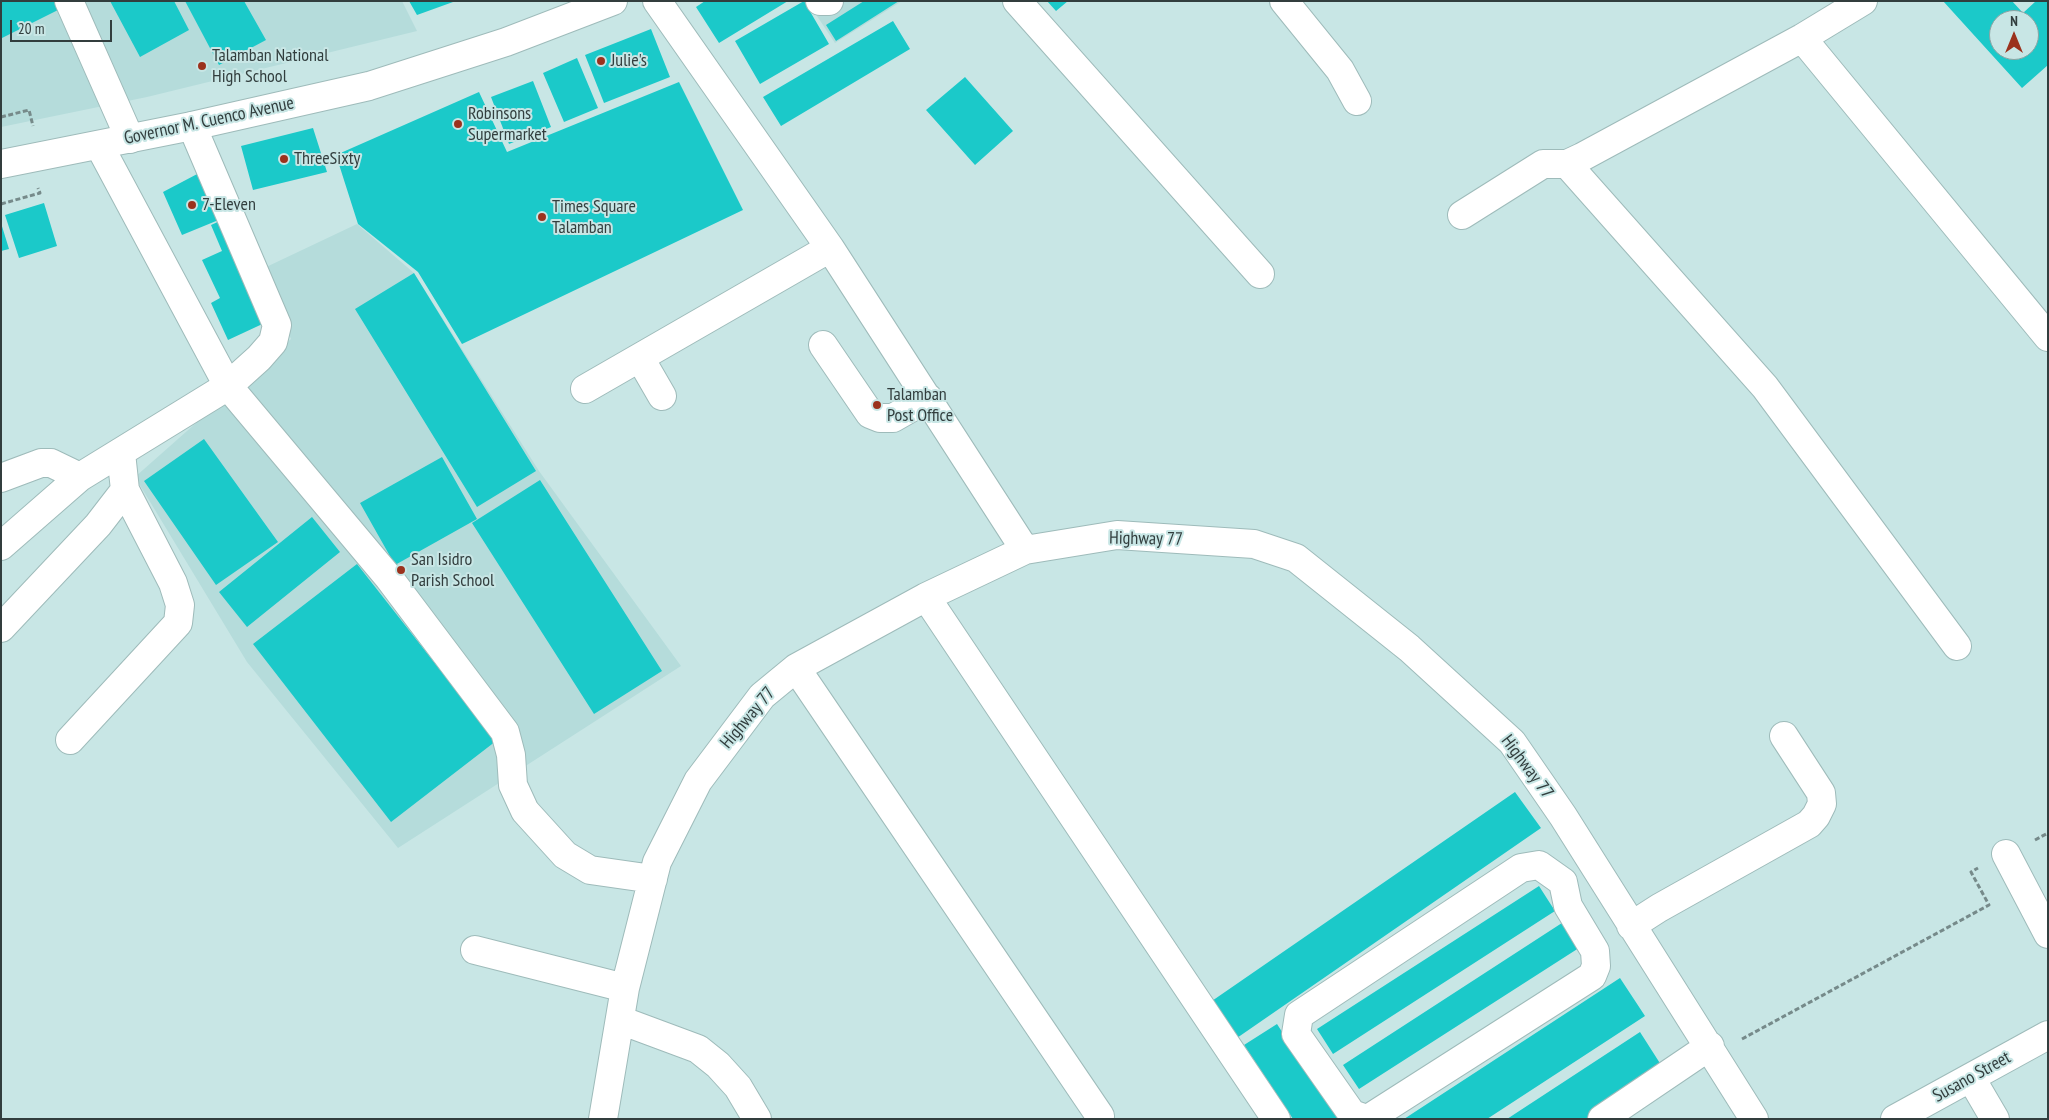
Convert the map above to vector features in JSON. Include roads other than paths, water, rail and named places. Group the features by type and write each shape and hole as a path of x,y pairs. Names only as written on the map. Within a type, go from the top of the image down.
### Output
{"street":[{"path":"69,1 130,138"},
{"name":"Governor M. Cuenco Avenue","path":"1,164 192,126 368,86 506,42 613,1"},
{"path":"657,1 830,248 1025,550"},
{"path":"820,1 829,1"},
{"path":"1018,1 1260,274"},
{"path":"1284,1 1340,70 1357,101"},
{"path":"1462,215 1543,164 1567,164 1802,38 1863,1"},
{"path":"1802,38 2048,337"},
{"path":"1,546 80,477 228,386 259,358 273,342 277,325 192,126"},
{"path":"99,145 228,386 389,578 505,732 511,755 513,785 525,811 565,855 590,870 653,879"},
{"path":"1567,164 1765,387 1957,646"},
{"path":"585,389 830,248"},
{"path":"824,345 870,414 880,418 893,418 928,398"},
{"path":"640,358 662,396"},
{"path":"70,740 178,624 180,605 173,583 125,490 121,453"},
{"path":"1,478 41,463 51,463 80,477"},
{"path":"1,628 98,525 125,490"},
{"name":"Highway 77","path":"603,1119 625,988 657,862 698,781 762,696 796,668 926,597 1025,550 1117,536 1254,544 1296,558 1408,648 1512,742 1592,861 1631,926 1712,1050 1750,1117"},
{"path":"926,597 1276,1119"},
{"path":"796,668 1100,1116"},
{"path":"1631,926 1659,908 1809,824 1816,816 1822,804 1820,793 1784,736"},
{"path":"2006,854 2048,934"},
{"path":"1563,882 1592,861"},
{"path":"1539,865 1563,882 1568,906 1595,951 1596,966 1592,976 1367,1119 1352,1114 1296,1034 1299,1015 1521,868 1539,865"},
{"path":"475,950 625,988"},
{"path":"620,1020 698,1049 718,1066 738,1088 757,1119"},
{"name":"Susano Street","path":"1895,1119 2048,1035"},
{"path":"1602,1119 1712,1050"},
{"path":"1971,1078 1995,1119"}],"place":[{"name":"Julie's","path":"601,61"},
{"name":"Talamban National High School","path":"202,66"},
{"name":"Robinsons Supermarket","path":"458,124"},
{"name":"ThreeSixty","path":"284,159"},
{"name":"7-Eleven","path":"192,205"},
{"name":"Times Square Talamban","path":"542,217"},
{"name":"Talamban Post Office","path":"877,405"},
{"name":"San Isidro Parish School","path":"401,570"}]}
